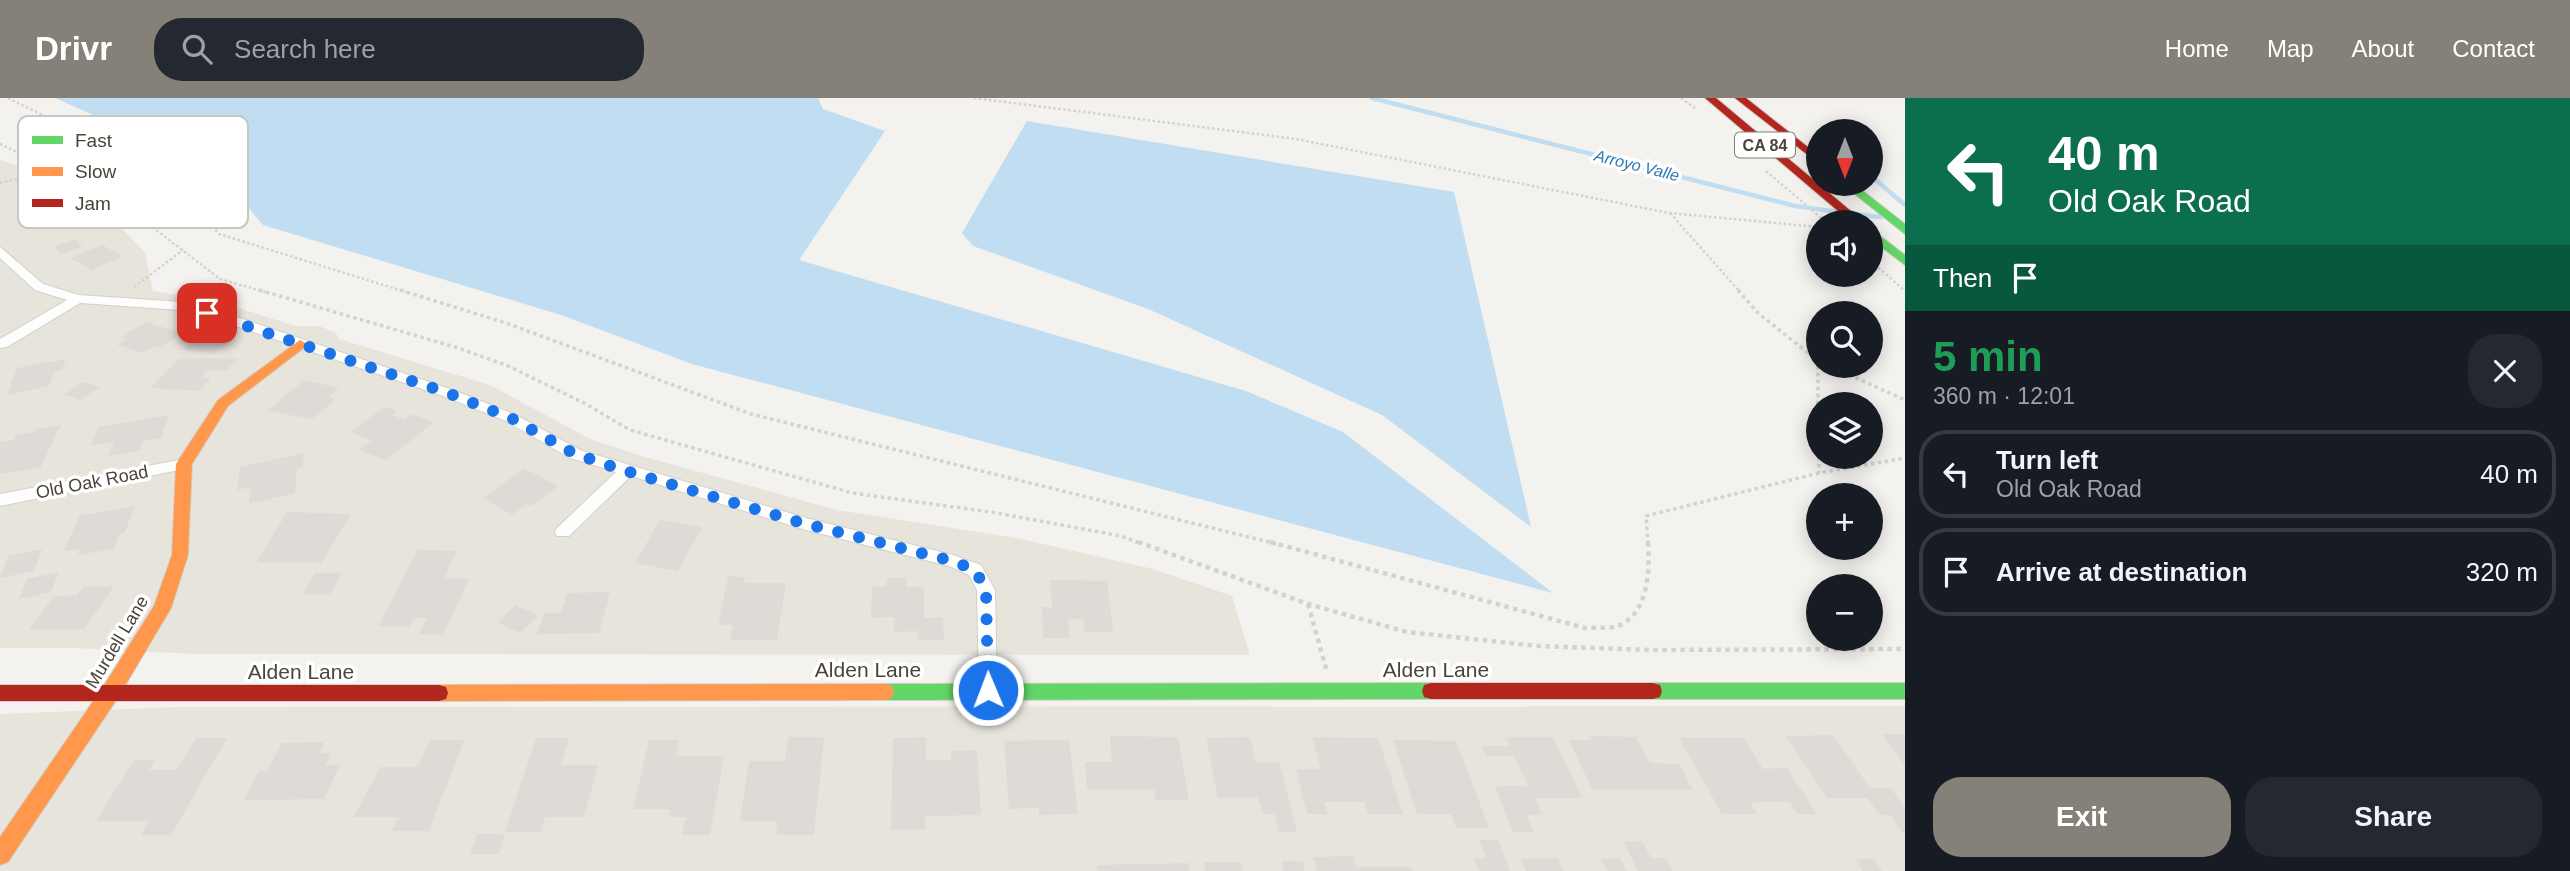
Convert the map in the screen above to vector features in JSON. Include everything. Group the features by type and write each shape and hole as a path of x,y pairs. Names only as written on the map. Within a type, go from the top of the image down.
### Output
{"main road":[{"name":"CA 84","path":"1710,98 1843,210"},
{"path":"1726,98 1806,162"},
{"name":"CA 84","path":"1740,98 1806,150"},
{"path":"1862,196 1905,230"},
{"path":"1883,243 1903,260"},
{"path":"184,464 223,403 300,344"},
{"name":"Murdell Lane","path":"0,855 110,693 162,608 180,555 184,464"},
{"name":"Alden Lane","path":"0,693 1905,691"}],"street":[{"path":"0,251 39,287 78,299 182,306 448,393 511,418 575,454 626,471 806,524 953,561 975,570 986,590 988,690"},
{"path":"2,344 78,299"},
{"name":"Old Oak Road","path":"0,500 184,464"},
{"path":"563,533 626,471"}],"path":[{"path":"8,98 44,116"},
{"path":"974,98 1296,139 1669,213 1806,226"},
{"path":"0,145 18,153"},
{"path":"0,183 18,179"},
{"path":"1787,189 1812,210"},
{"path":"1669,213 1758,313 1818,360 1818,392"},
{"path":"154,228 220,279 455,347 506,365 584,403 630,430 852,493 991,512 1121,536 1308,604 1407,632 1538,646 1651,650 1905,649"},
{"path":"215,228 219,233 509,324 751,414 1241,534 1585,628 1618,626 1635,613 1650,573 1646,516 1819,473 1905,458"},
{"path":"116,302 183,250"},
{"path":"1883,272 1905,291"},
{"path":"1856,378 1905,400"},
{"path":"1308,604 1332,691"}],"shaded area":[{"path":"0,160 18,166 18,228 121,228 145,253 153,291 216,301 296,326 319,326 336,333 339,339 490,385 590,439 645,457 837,510 1017,538 1153,569 1232,596 1250,655 195,654 74,648 0,648"},
{"path":"1905,706 1905,871 0,871 0,714 177,707"}],"water":[{"path":"55,98 818,98 823,109 885,131 799,260 1246,391 1343,432 1553,593 692,364 561,315 263,225 248,207 248,116 95,116"},
{"path":"1027,121 1454,192 1531,527 1382,415 1148,309 973,246 962,233"}],"building":[{"path":"77,239 82,247 60,254 55,246"},
{"path":"102,245 123,256 92,270 71,258"},
{"path":"146,322 182,333 159,348 154,346 142,353 117,345 127,339 121,337"},
{"path":"197,337 229,341 214,354 182,350"},
{"path":"66,359 62,370 54,372 49,386 7,395 17,368"},
{"path":"179,359 238,359 226,371 208,370 202,377 211,378 199,391 150,388"},
{"path":"304,380 339,388 329,397 336,399 313,419 267,411"},
{"path":"84,382 100,387 80,400 64,394"},
{"path":"384,407 397,411 392,415 405,420 412,414 434,422 386,460 359,450 372,440 351,432"},
{"path":"169,415 161,438 143,441 140,450 108,456 114,442 91,446 98,427"},
{"path":"61,425 40,468 0,474 0,442 14,440 16,435 34,432 36,429"},
{"path":"304,453 303,467 297,468 295,493 249,504 251,487 237,490 240,467"},
{"path":"524,468 558,486 531,506 527,504 512,515 483,498"},
{"path":"135,506 125,532 119,534 114,549 78,555 81,548 64,551 79,516"},
{"path":"287,512 351,514 321,563 257,562"},
{"path":"660,520 702,527 678,571 635,563"},
{"path":"42,549 34,571 0,578 8,556"},
{"path":"418,550 457,551 444,578 469,579 443,635 419,634 427,618 414,618 409,627 378,626"},
{"path":"59,572 51,592 19,599 27,579"},
{"path":"315,573 342,573 330,595 302,594"},
{"path":"728,576 745,577 744,583 786,583 777,640 730,640 733,625 718,625"},
{"path":"887,578 906,578 906,587 924,587 924,618 943,617 944,640 918,640 917,631 894,632 894,617 871,618 872,587 886,586"},
{"path":"1050,580 1107,581 1113,632 1085,632 1083,619 1068,619 1070,638 1043,638 1042,607 1052,607"},
{"path":"114,586 84,629 29,630 54,596 77,595 83,587"},
{"path":"610,592 599,633 537,634 544,613 561,613 567,593"},
{"path":"516,605 538,616 520,633 498,622"},
{"path":"1882,734 1905,734 1905,766"},
{"path":"1833,735 1870,788 1891,788 1905,808 1905,832 1902,832 1890,815 1879,815 1868,798 1827,798 1786,736"},
{"path":"1110,736 1178,737 1189,800 1155,800 1154,790 1087,789 1085,762 1112,762"},
{"path":"1590,736 1636,737 1650,763 1679,764 1693,790 1592,789 1569,740 1592,740"},
{"path":"788,737 824,737 814,835 776,835 777,821 740,821 749,761 785,761"},
{"path":"926,737 926,760 951,760 951,751 977,750 981,815 925,816 925,829 891,830 893,738"},
{"path":"1250,737 1256,763 1279,762 1297,832 1279,832 1274,814 1263,814 1258,797 1218,798 1206,738"},
{"path":"1312,737 1378,738 1403,814 1368,814 1364,802 1324,802 1328,814 1307,814 1296,769 1321,769"},
{"path":"1506,737 1553,737 1582,798 1535,798 1542,815 1526,815 1534,832 1513,832 1495,786 1528,786 1514,756 1486,756 1482,746 1510,746"},
{"path":"196,738 227,738 171,835 141,835 149,821 96,821 134,760 155,760 149,770 177,770"},
{"path":"536,738 569,738 561,765 598,765 584,817 545,817 541,832 505,832"},
{"path":"1679,738 1744,738 1763,769 1787,768 1817,814 1797,814 1790,802 1750,802 1757,814 1722,814"},
{"path":"430,740 464,740 429,831 392,831 398,817 354,817 380,767 418,767"},
{"path":"649,740 679,740 676,756 724,756 710,835 682,835 686,817 669,817 670,809 633,809"},
{"path":"1069,740 1078,814 1039,815 1039,808 1009,809 1004,741"},
{"path":"1393,740 1456,741 1489,828 1456,828 1451,814 1417,814"},
{"path":"324,742 320,753 331,753 325,765 340,765 324,799 244,800 259,771 267,771 282,743"},
{"path":"477,834 505,834 499,854 470,854"},
{"path":"1479,840 1498,840 1510,871 1479,871 1474,858 1486,858"},
{"path":"1642,841 1651,858 1666,858 1673,871 1638,871 1624,842"},
{"path":"1353,856 1356,867 1412,867 1413,871 1317,871 1313,857"},
{"path":"1558,858 1564,871 1526,871 1521,859"},
{"path":"1620,858 1626,871 1607,871 1601,859"},
{"path":"1855,859 1874,859 1882,871 1863,871"},
{"path":"1281,861 1303,861 1305,871 1284,871"},
{"path":"1204,862 1241,862 1243,871 1205,871"},
{"path":"1188,863 1190,871 1097,871 1096,865"}],"waterway":[{"name":"Arroyo Valle","path":"1372,98 1795,206 1824,210"},
{"path":"1883,186 1905,205"}],"traffic: fast":[{"path":"1862,196 1905,230"},
{"path":"1883,243 1905,261"},
{"path":"885,692 1431,691"},
{"path":"1653,691 1905,691"}],"traffic: slow":[{"path":"0,855 110,693 162,608 180,555 184,464 223,403 300,344"},
{"path":"439,693 885,692"}],"traffic: jam":[{"path":"1710,98 1844,210"},
{"path":"1740,98 1806,150"},
{"path":"1431,691 1653,691"},
{"path":"0,693 439,693"}],"route":[{"path":"207,313 448,393 511,418 575,454 806,524 953,561 975,570 986,590 988,690"}]}
